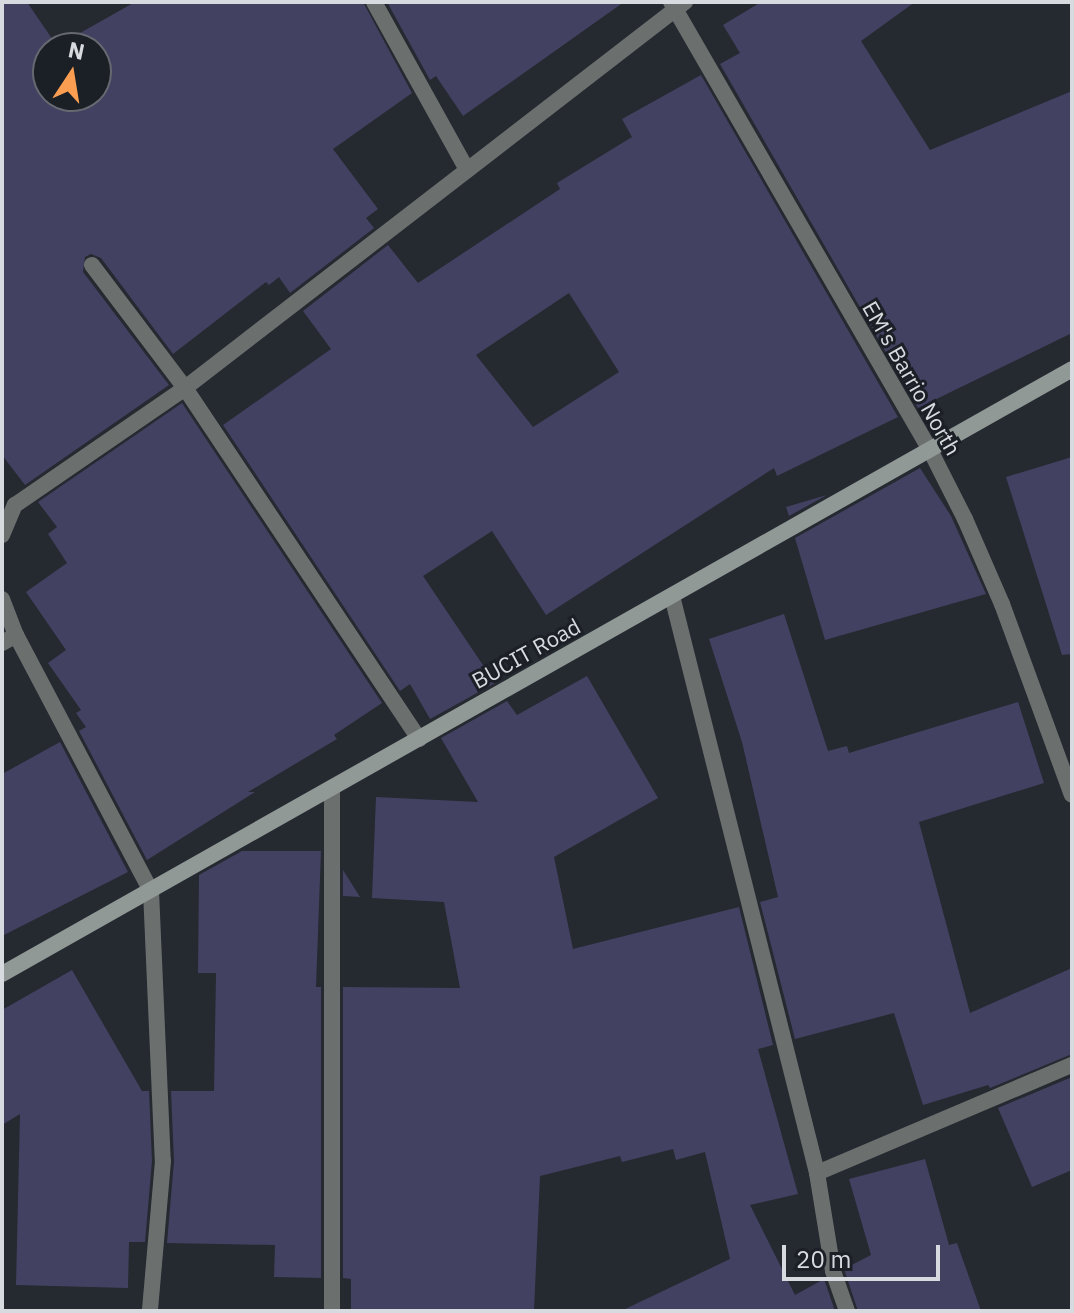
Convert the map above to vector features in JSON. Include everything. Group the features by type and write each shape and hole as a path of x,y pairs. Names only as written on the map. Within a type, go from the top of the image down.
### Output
{"street":[{"path":"374,2 467,170"},
{"path":"2,535 15,505 185,388 677,5"},
{"name":"EM's Barrio North","path":"677,5 930,450 1002,604 1072,795"},
{"path":"92,265 185,388 419,739"},
{"name":"BUCIT Road","path":"2,974 1072,369"},
{"path":"672,596 817,1173 833,1271 847,1311"},
{"path":"2,599 9,639 151,891 163,1161 150,1311"},
{"path":"332,788 332,1311"},
{"path":"817,1173 1072,1065"}],"building":[{"path":"2,2 27,2 47,32 32,32 32,112 112,112 112,32 82,32 135,2 363,2 412,93 333,149 378,209 366,218 374,228 290,293 279,277 269,285 266,282 173,354 101,258 91,254 85,257 83,272 169,385 25,485 2,455"},
{"path":"387,2 624,2 463,116 436,76 430,80"},
{"path":"761,2 915,2 861,41 930,150 1072,91 1072,333 918,408 720,64 740,53 723,25"},
{"path":"701,75 898,417 777,476 774,468 546,615 492,531 423,576 495,683 430,719 410,684 400,691 223,425 331,349 303,311 388,245 418,283 560,189 557,183 632,137 622,119","holes":["569,293 619,372 533,427 476,355"]},
{"path":"182,403 382,703 334,735 337,739 248,792 255,792 147,860 79,731 86,727 76,713 81,710 48,663 66,650 26,592 67,563 48,534 57,527 38,502"},
{"path":"1072,457 1072,654 1062,655 1006,477"},
{"path":"920,468 951,516 986,594 825,640 795,538"},
{"path":"827,495 789,516 786,507"},
{"path":"784,614 828,751 847,746 849,753 1018,702 1044,783 919,822 970,1013 1072,968 1072,1054 990,1088 988,1085 923,1105 894,1013 795,1039 760,902 778,897 742,742 709,639"},
{"path":"587,676 658,798 554,857 573,949 739,907 773,1045 758,1049 798,1194 750,1205 795,1295 824,1279 835,1311 621,1311 730,1259 705,1152 676,1160 673,1149 622,1162 620,1156 540,1176 534,1311 351,1311 351,1279 343,1278 343,987 460,988 444,902 372,898 376,797 478,802 441,738 507,701 517,715"},
{"path":"60,742 128,872 2,936 2,774"},
{"path":"242,851 321,851 316,987 321,987 321,1278 274,1277 275,1245 167,1243 174,1161 171,1091 214,1091 216,973 198,973 199,875"},
{"path":"343,870 360,897 343,896"},
{"path":"72,970 142,1091 149,1091 152,1161 145,1242 129,1242 128,1288 16,1285 20,1114 2,1125 2,1010"},
{"path":"1072,1077 1072,1170 1032,1187 998,1108"},
{"path":"925,1159 949,1245 957,1243 981,1311 858,1311 844,1269 871,1255 849,1179"}]}
